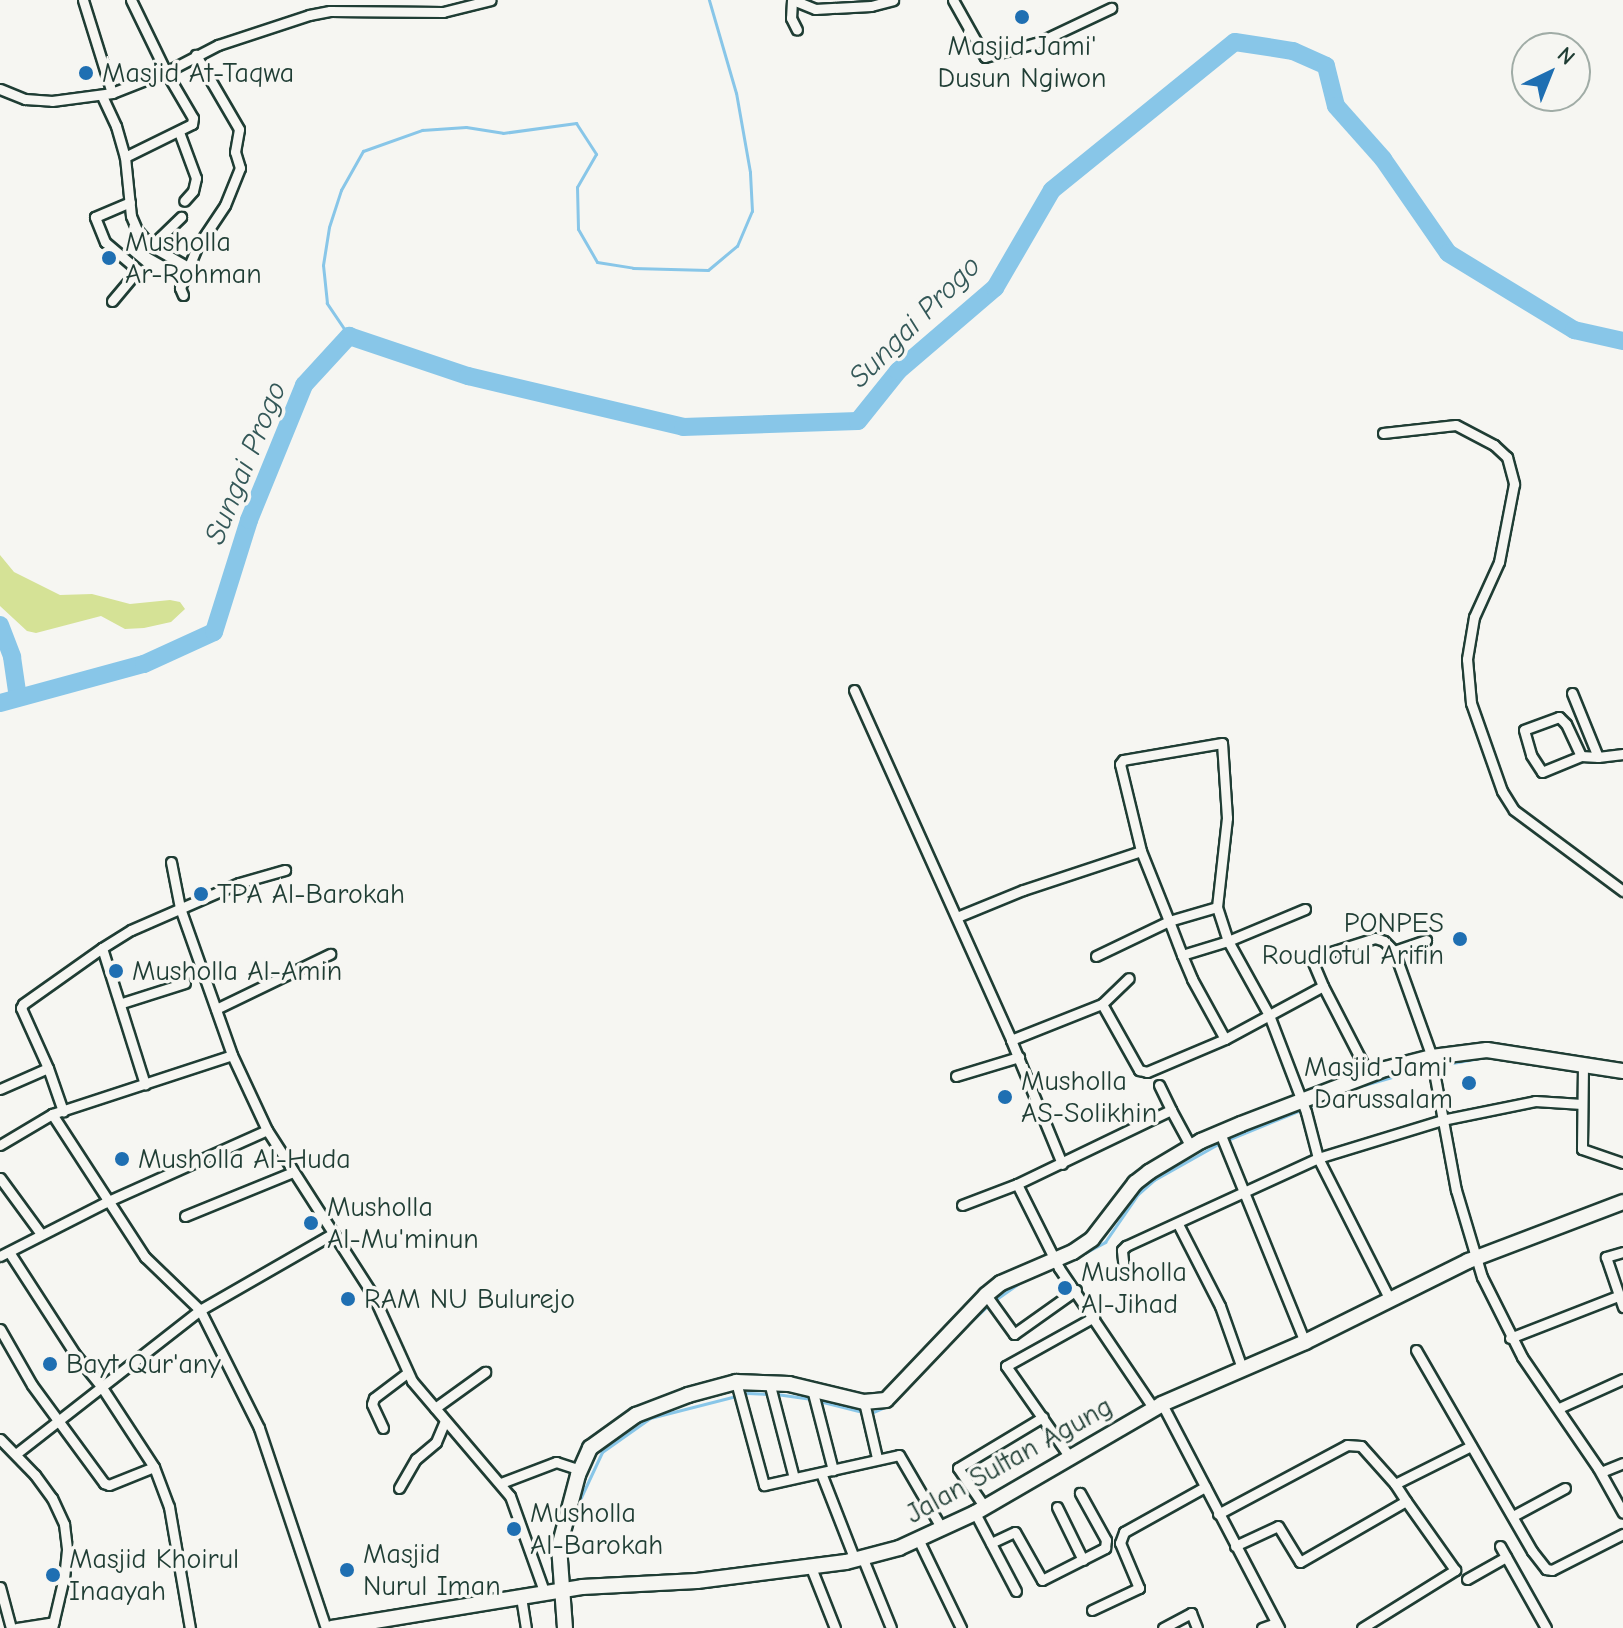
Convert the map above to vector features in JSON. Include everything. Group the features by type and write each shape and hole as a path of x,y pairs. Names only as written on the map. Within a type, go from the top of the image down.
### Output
{"main road":[{"path":"565,1628 572,1589 559,1547 580,1470 596,1442 636,1415 688,1395 736,1382 769,1382 864,1402 877,1403 893,1396 986,1295 1001,1283 1056,1263 1092,1239 1135,1183 1191,1147 1222,1139 1369,1075 1503,1051 1623,1071"},
{"name":"Jalan Sultan Agung","path":"332,1628 413,1623 521,1597 572,1589 697,1581 859,1560 919,1541 980,1510 1158,1407 1305,1342 1475,1259 1623,1202"}],"street":[{"path":"83,0 125,157 137,230 151,246 188,267"},
{"path":"125,157 179,132 192,124 193,118 166,72 131,0"},
{"path":"0,89 39,101 107,94 166,72 196,55 309,15 330,11 443,12 491,0"},
{"path":"797,30 791,18 792,0 815,9 871,6 893,0"},
{"path":"953,0 985,57 1039,42 1111,8"},
{"path":"183,295 180,288 188,267 225,205 240,168 235,152 239,129 196,55"},
{"path":"179,132 196,178 193,191 184,201"},
{"path":"112,301 137,268 105,242 95,217 130,202"},
{"path":"151,246 181,217"},
{"path":"1383,433 1456,425 1494,445 1507,457 1514,484 1499,562 1474,617 1467,659 1471,703 1502,791 1514,810 1623,891"},
{"path":"854,690 1019,1057 1062,1164"},
{"path":"1572,693 1598,757"},
{"path":"1581,756 1566,724 1559,717 1524,730 1531,755 1541,771 1581,756 1623,754"},
{"path":"1225,1039 1182,955 1141,851 1121,761 1222,743 1227,818 1217,907 1228,941 1269,1015 1303,1105 1318,1158 1390,1300"},
{"path":"957,917 1023,890 1141,851"},
{"path":"171,862 180,908 232,1055 267,1130 373,1295 407,1373 510,1496 545,1594"},
{"path":"63,1111 21,1008 23,1004 131,930 239,883 285,870"},
{"path":"1096,956 1169,921 1217,907"},
{"path":"1182,955 1228,941 1305,909"},
{"path":"1369,1075 1313,962 1315,957 1375,938 1394,951 1432,1063 1456,1190 1475,1259 1510,1338 1601,1472 1623,1513"},
{"path":"1394,951 1426,940"},
{"path":"102,948 122,1003 145,1084"},
{"path":"216,1009 330,954"},
{"path":"1011,1040 1102,1004 1129,978"},
{"path":"122,1003 185,983"},
{"path":"1102,1004 1142,1071 1147,1072 1225,1039 1323,986"},
{"path":"0,1145 52,1114 232,1055"},
{"path":"956,1076 1019,1057"},
{"path":"1583,1065 1582,1149 1623,1163"},
{"path":"0,1089 48,1068"},
{"path":"1159,1085 1191,1147"},
{"path":"1124,1270 1123,1248 1318,1158 1442,1120 1535,1101 1582,1104"},
{"path":"962,1205 1062,1164 1171,1110"},
{"path":"52,1114 106,1202 145,1257 200,1310 259,1428 326,1628"},
{"path":"190,1628 169,1507 154,1467 101,1386 5,1254 106,1202 267,1130"},
{"path":"1222,1139 1305,1342"},
{"path":"185,1216 293,1172"},
{"path":"0,1178 41,1234"},
{"path":"1017,1184 1056,1263 1158,1407 1205,1487 1278,1625 1262,1628"},
{"path":"1178,1224 1220,1306 1242,1368"},
{"path":"17,1453 200,1310 332,1234"},
{"path":"1623,1252 1606,1257 1623,1307"},
{"path":"986,1295 1014,1334 1076,1290"},
{"path":"1510,1338 1615,1297"},
{"path":"1069,1456 1006,1366 1094,1317"},
{"path":"0,1329 59,1422 105,1484 154,1467"},
{"path":"1416,1350 1532,1551 1549,1570 1623,1534"},
{"path":"435,1408 485,1372"},
{"path":"383,1428 372,1404 374,1398 407,1373"},
{"path":"1559,1408 1623,1379"},
{"path":"736,1382 762,1483 821,1473 877,1458 900,1456 942,1529"},
{"path":"769,1382 794,1478"},
{"path":"812,1389 833,1470"},
{"path":"864,1402 877,1458"},
{"path":"1016,1591 958,1468 1043,1417"},
{"path":"399,1488 416,1459 436,1442 445,1421"},
{"path":"0,1439 17,1453 52,1498 64,1524 67,1550 53,1625 14,1628 0,1587"},
{"path":"1218,1514 1347,1445 1361,1446 1395,1484 1455,1570 1362,1628"},
{"path":"1395,1484 1471,1446"},
{"path":"501,1483 556,1462 580,1470"},
{"path":"1601,1472 1623,1463"},
{"path":"821,1473 891,1628"},
{"path":"1092,1610 1139,1588 1120,1543 1124,1532 1205,1487"},
{"path":"1513,1516 1565,1488"},
{"path":"991,1543 1015,1532 1042,1580 1083,1560 1107,1544 1080,1493"},
{"path":"1235,1546 1278,1526 1300,1562 1406,1501"},
{"path":"1057,1507 1083,1560"},
{"path":"919,1541 961,1628"},
{"path":"1500,1546 1546,1628"},
{"path":"1467,1579 1506,1557"},
{"path":"810,1565 835,1628"},
{"path":"521,1597 526,1628"},
{"path":"1163,1628 1191,1613 1197,1628"}],"green space":[{"path":"0,555 14,572 60,595 92,594 130,604 170,600 180,602 185,609 171,622 144,628 125,629 101,616 36,633 27,631 0,606"}],"waterway":[{"path":"349,336 327,303 323,265 329,227 341,190 363,151 422,130 466,127 503,133 576,123 596,154 577,187 578,229 597,262 633,268 708,270 737,246 752,211 750,172 736,93 709,0"},
{"name":"Sungai Progo","path":"0,703 144,664 214,632 249,520 304,385 349,336 468,376 683,427 858,421 898,371 995,288 1052,190 1235,42 1293,51 1326,66 1336,106 1383,159 1448,253 1574,330 1623,341"},
{"path":"0,625 12,657 18,698"},
{"path":"1364,1085 1420,1069 1485,1057"},
{"path":"1308,1107 1327,1099"},
{"path":"1227,1140 1301,1110"},
{"path":"1079,1256 1105,1242 1138,1194 1154,1180 1220,1143"},
{"path":"995,1300 1021,1282"},
{"path":"965,1327 989,1305"},
{"path":"896,1399 916,1379"},
{"path":"575,1510 602,1452 650,1418 748,1393 768,1394"},
{"path":"776,1394 812,1399"},
{"path":"819,1401 862,1412"},
{"path":"869,1414 887,1406"}],"place":[{"name":"Masjid Jami' Dusun Ngiwon","path":"1022,17"},
{"name":"Masjid At-Taqwa","path":"86,73"},
{"name":"Musholla Ar-Rohman","path":"109,258"},
{"name":"TPA Al-Barokah","path":"201,894"},
{"name":"PONPES Roudlotul Arifin","path":"1460,939"},
{"name":"Musholla Al-Amin","path":"116,971"},
{"name":"Masjid Jami' Darussalam","path":"1469,1083"},
{"name":"Musholla AS-Solikhin","path":"1005,1097"},
{"name":"Musholla Al-Huda","path":"122,1159"},
{"name":"Musholla Al-Mu'minun","path":"311,1223"},
{"name":"Musholla Al-Jihad","path":"1065,1288"},
{"name":"RAM NU Bulurejo","path":"348,1299"},
{"name":"Bayt Qur'any","path":"50,1364"},
{"name":"Musholla Al-Barokah","path":"514,1529"},
{"name":"Masjid Nurul Iman","path":"347,1570"},
{"name":"Masjid Khoirul Inaayah","path":"53,1575"}]}
